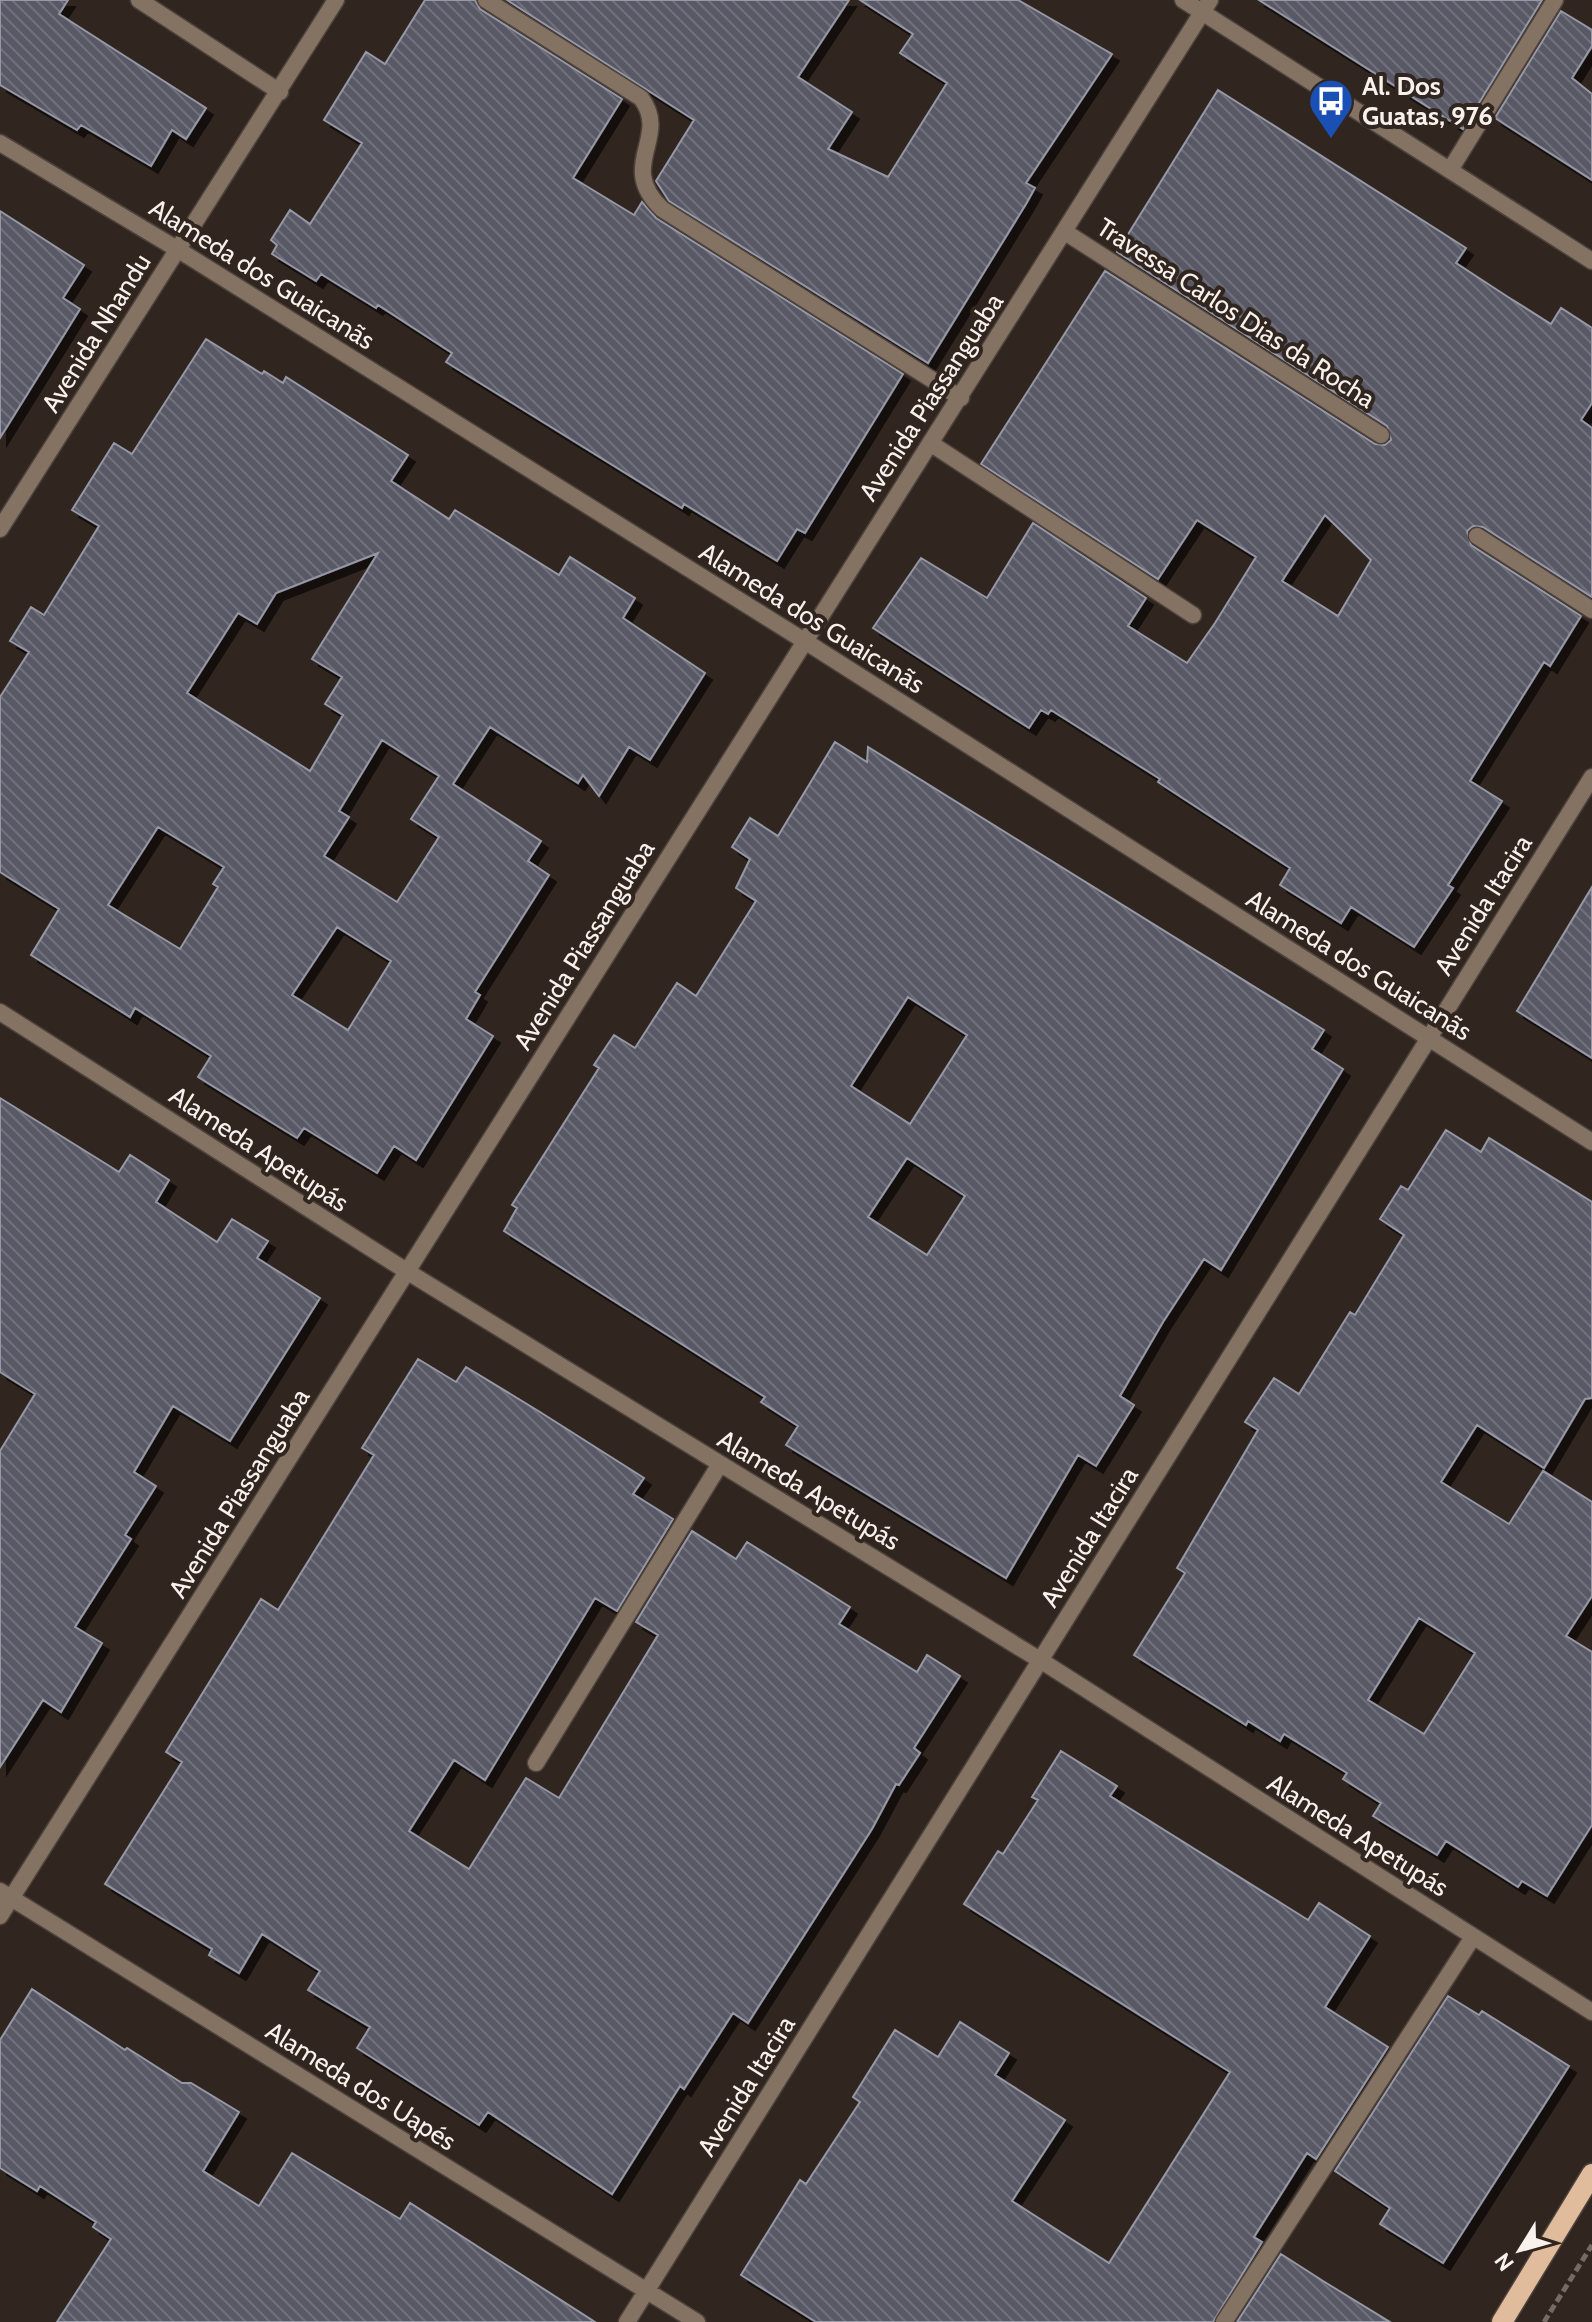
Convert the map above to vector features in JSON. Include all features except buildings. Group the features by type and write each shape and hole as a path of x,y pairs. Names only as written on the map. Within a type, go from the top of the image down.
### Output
{"main road":[{"path":"1502,2322 1592,2174"}],"street":[{"path":"139,0 280,92"},
{"name":"Avenida Nhandu","path":"0,529 336,0"},
{"path":"486,0 641,98 652,120 642,183 646,193 662,209 961,398"},
{"path":"1183,0 1206,6 1592,261"},
{"path":"1450,170 1555,0"},
{"name":"Avenida Piassanguaba","path":"0,1916 6,1894 408,1272 803,640 961,398 1206,6"},
{"name":"Alameda dos Guaicanãs","path":"0,143 177,249 803,640 1592,1142"},
{"name":"Travessa Carlos Dias da Rocha","path":"1065,232 1381,435"},
{"path":"930,443 1193,615"},
{"path":"1477,536 1592,610"},
{"name":"Avenida Itacira","path":"627,2322 1592,777"},
{"name":"Alameda Apetupás","path":"0,1012 408,1272 1040,1660 1592,2012"},
{"path":"536,1763 720,1464"},
{"name":"Alameda dos Uapés","path":"6,1894 697,2322"},
{"path":"1224,2322 1473,1937"}],"path":[{"path":"1544,2322 1592,2245"}],"place":[{"name":"Al. Dos Guatas, 976","path":"1331,140"}]}
